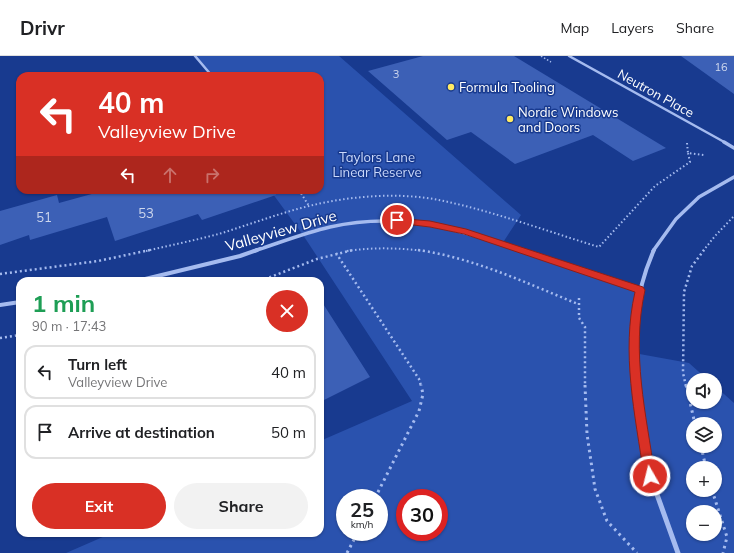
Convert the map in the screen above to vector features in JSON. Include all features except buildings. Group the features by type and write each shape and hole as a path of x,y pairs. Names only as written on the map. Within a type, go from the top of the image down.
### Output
{"street":[{"path":"195,56 209,72"},
{"name":"Neutron Place","path":"569,56 734,148"},
{"path":"678,553 650,476 634,368 636,311 646,268 654,248 676,219 699,197 734,177"},
{"name":"Valleyview Drive","path":"153,277 240,256 330,227 362,222 397,220 430,224 466,232 640,290"},
{"path":"0,305 16,303"}],"path":[{"path":"0,274 98,261 143,252 221,233 309,206 340,200 370,197 403,197 438,200 495,215 599,247 655,186 690,162 688,153"},
{"path":"302,194 309,206"},
{"path":"693,417 683,373 684,292 692,266 715,236 734,216"},
{"path":"271,277 336,253 374,247 416,249 449,255 578,304"},
{"path":"336,253 419,379 423,394 419,411 380,489"},
{"path":"579,298 579,318 585,327 584,367 587,434 595,489 607,521 637,553"},
{"path":"0,338 16,336"},
{"path":"714,497 727,537 723,553"},
{"path":"348,553 354,541"}],"green space":[{"name":"Taylors Lane Linear Reserve","path":"195,56 339,56 521,215 502,244 640,290 634,353 689,363 700,373 686,373 686,409 722,409 722,392 734,403 734,553 66,553 103,537 324,537 324,439 412,401 303,235 273,194 324,194 324,72 209,72"}],"place":[{"name":"Formula Tooling","path":"451,87"},
{"name":"Nordic Windows and Doors","path":"510,119"}],"route":[{"path":"397,220 430,224 466,232 640,290 634,331 634,368 650,476"}]}
